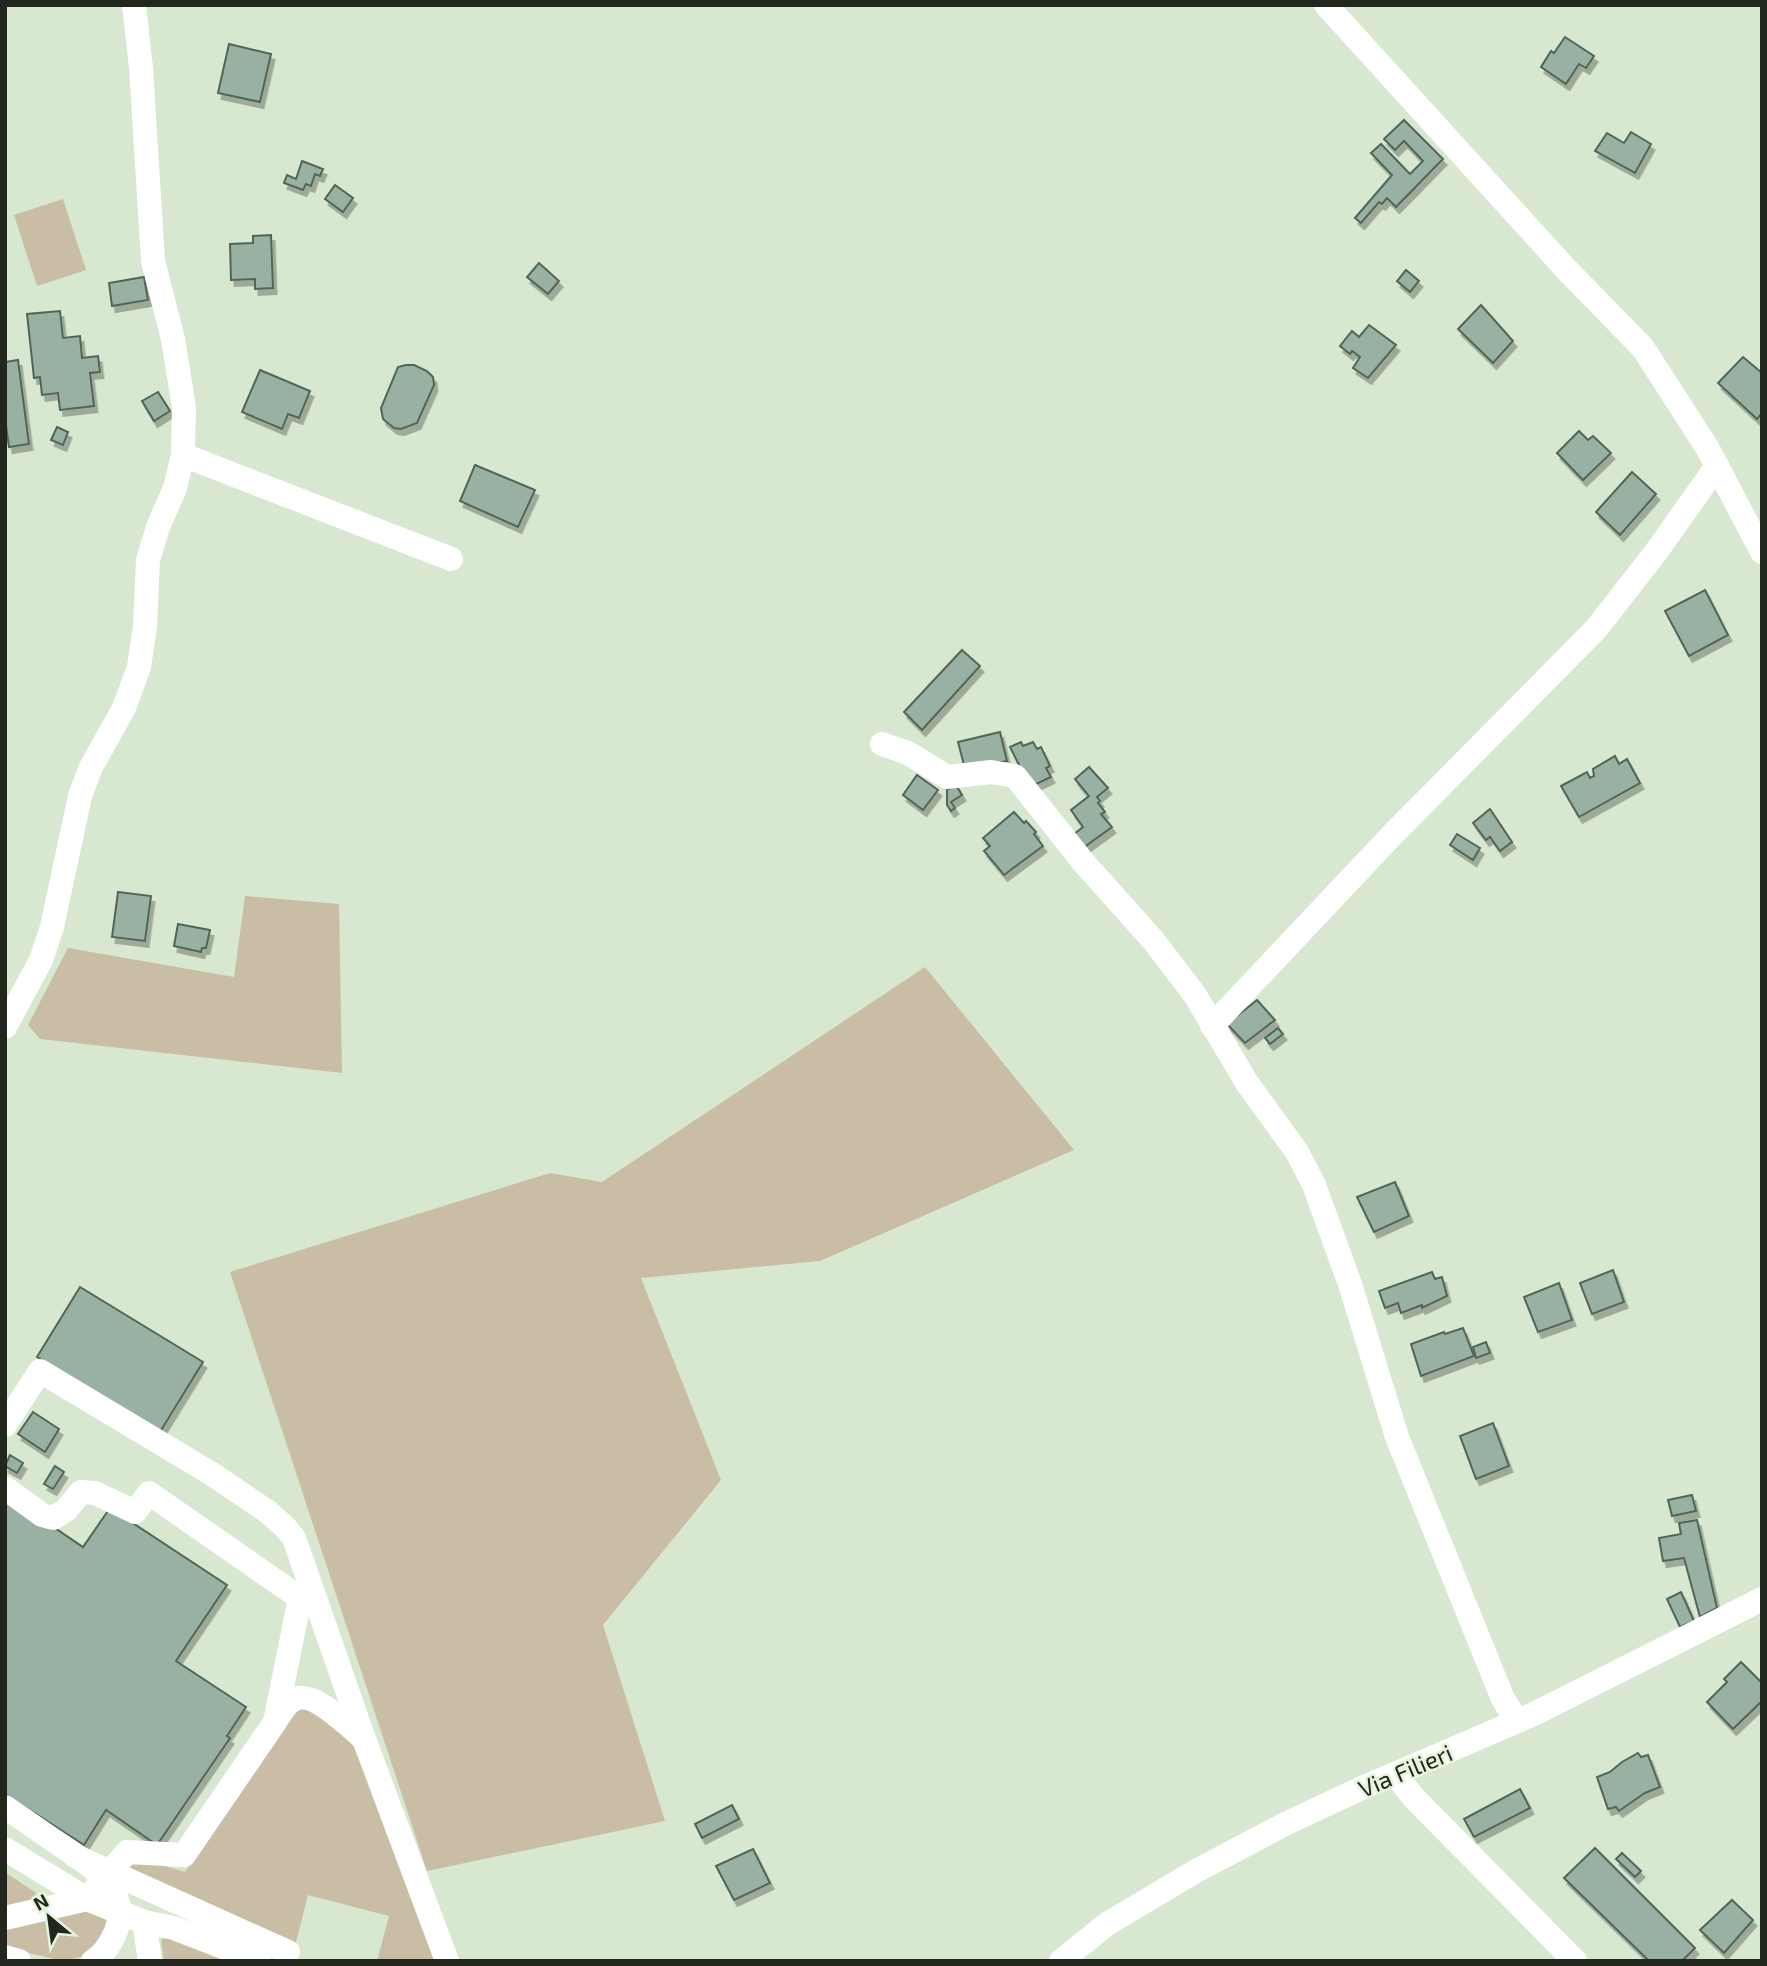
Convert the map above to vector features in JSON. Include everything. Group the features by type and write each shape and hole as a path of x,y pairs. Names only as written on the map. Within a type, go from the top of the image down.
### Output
{"street":[{"path":"6,1025 41,960 52,928 80,796 91,767 124,708 139,667 145,626 148,560 158,527 175,488 183,455 184,408 173,339 153,261 141,68 134,5"},
{"path":"1326,5 1556,259 1643,348 1709,449 1762,552"},
{"path":"183,455 451,559"},
{"path":"1212,1026 1393,834 1596,629 1656,552 1717,466"},
{"path":"881,744 908,753 947,777 991,772 1015,776 1084,863 1153,940 1195,995 1247,1083 1297,1152 1314,1185 1350,1284 1397,1437 1503,1699 1517,1721"},
{"path":"5,1425 40,1371 212,1474 268,1512 285,1527 293,1538 447,1961"},
{"path":"5,1488 42,1515 53,1518 66,1510 81,1492 95,1493 135,1512 149,1493 300,1598 275,1722"},
{"name":"Via Filieri","path":"1061,1961 1107,1924 1196,1871 1287,1823 1517,1721 1762,1599"},
{"path":"5,1918 87,1899 127,1852 184,1855 275,1722 295,1698 312,1699 364,1739"},
{"path":"1395,1774 1414,1798 1575,1961"},
{"path":"5,1807 99,1872 111,1888 119,1908 118,1924 112,1940 97,1959"},
{"path":"5,1849 87,1899 144,1922 174,1928 259,1961"},
{"path":"75,1856 288,1952"},
{"path":"144,1922 150,1961"},
{"path":"5,1957 19,1961"}],"shaded area":[{"path":"63,199 86,270 37,286 14,215"},
{"path":"245,896 339,904 342,1073 40,1039 28,1025 68,948 234,977"},
{"path":"925,967 1074,1150 820,1261 641,1278 721,1480 603,1625 665,1821 427,1871 230,1272 550,1173 602,1182"},
{"path":"299,1704 354,1739 441,1961 377,1961 389,1916 308,1895 295,1946 125,1866 148,1861 185,1872 250,1771"},
{"path":"5,1872 36,1893 32,1901 5,1907"},
{"path":"82,1908 113,1919 86,1956 62,1961 5,1947 5,1925"},
{"path":"169,1935 234,1961 164,1961 161,1940"}],"building":[{"path":"1565,37 1594,56 1586,68 1579,64 1566,84 1541,67 1551,51 1554,53"},
{"path":"229,44 271,54 260,102 218,93"},
{"path":"1404,120 1443,159 1396,207 1387,198 1382,204 1379,202 1361,223 1355,218 1392,175 1371,153 1381,144 1410,174 1423,161 1404,141 1395,150 1384,139"},
{"path":"1631,132 1651,144 1635,173 1595,151 1607,133 1624,143"},
{"path":"302,161 323,169 320,176 315,174 311,186 306,184 303,190 284,183 287,175 296,179"},
{"path":"335,185 353,198 343,212 325,199"},
{"path":"271,235 273,288 255,289 255,279 231,280 230,244 253,243 253,236"},
{"path":"539,263 559,281 548,294 527,277"},
{"path":"1406,270 1419,281 1410,292 1397,281"},
{"path":"144,277 148,300 112,306 109,283"},
{"path":"1481,305 1513,341 1493,363 1458,329"},
{"path":"60,311 63,338 80,336 82,358 98,356 100,372 90,373 94,406 60,410 58,393 42,395 40,377 34,378 27,314"},
{"path":"1369,325 1396,345 1368,378 1353,368 1360,357 1352,351 1350,354 1340,346 1352,331 1359,337"},
{"path":"1743,357 1762,373 1762,413 1757,419 1718,383"},
{"path":"18,360 29,444 9,447 5,419 5,362"},
{"path":"414,365 427,371 433,377 434,385 417,423 401,429 394,428 383,419 381,408 398,367"},
{"path":"260,370 310,391 299,418 288,414 282,429 242,412"},
{"path":"158,392 170,411 154,421 142,401"},
{"path":"57,427 68,432 63,445 51,440"},
{"path":"1579,431 1588,440 1593,436 1611,453 1583,480 1557,453"},
{"path":"475,465 535,490 518,527 460,501"},
{"path":"1632,472 1656,494 1620,535 1596,512"},
{"path":"1705,590 1728,635 1689,656 1665,611"},
{"path":"962,650 980,666 922,730 904,712"},
{"path":"1000,732 1007,761 965,769 958,742"},
{"path":"1021,742 1023,746 1033,742 1037,749 1041,747 1050,766 1046,768 1051,777 1030,787 1010,747"},
{"path":"1615,756 1619,764 1627,759 1640,783 1579,817 1561,786 1587,772 1590,778 1594,776 1593,769"},
{"path":"1089,767 1108,788 1097,797 1105,812 1101,814 1112,827 1083,848 1073,835 1083,827 1071,810 1089,796 1075,779"},
{"path":"917,775 938,790 923,810 903,795"},
{"path":"956,785 962,795 951,802 955,808 951,811 947,805 947,790"},
{"path":"1490,809 1512,842 1500,851 1490,837 1486,840 1473,823"},
{"path":"1014,812 1036,832 1034,834 1043,846 1004,875 984,851 990,846 983,838"},
{"path":"1457,834 1480,848 1473,860 1450,845"},
{"path":"118,892 151,896 145,941 112,937"},
{"path":"178,924 210,930 206,948 202,948 201,952 174,946"},
{"path":"1257,1000 1275,1020 1245,1043 1227,1024"},
{"path":"1278,1028 1283,1034 1270,1044 1265,1038"},
{"path":"1395,1182 1409,1216 1374,1232 1357,1197"},
{"path":"1613,1270 1624,1302 1592,1314 1580,1283"},
{"path":"1432,1272 1435,1279 1442,1277 1447,1296 1422,1308 1422,1305 1401,1313 1398,1303 1385,1308 1379,1291"},
{"path":"1559,1283 1572,1320 1538,1332 1524,1297"},
{"path":"80,1287 203,1362 160,1432 37,1357"},
{"path":"1463,1328 1474,1356 1421,1376 1411,1344"},
{"path":"1486,1342 1490,1353 1476,1358 1473,1347"},
{"path":"33,1412 59,1429 45,1452 18,1434"},
{"path":"1493,1423 1509,1466 1476,1479 1460,1436"},
{"path":"10,1455 23,1463 17,1473 5,1466"},
{"path":"55,1466 64,1472 53,1489 44,1484"},
{"path":"5,1494 83,1547 110,1508 227,1585 176,1661 246,1707 227,1736 230,1738 157,1845 106,1810 84,1845 5,1794"},
{"path":"1692,1495 1696,1511 1672,1516 1668,1500"},
{"path":"1697,1520 1717,1608 1700,1617 1684,1558 1663,1561 1659,1538 1681,1534 1679,1523"},
{"path":"1681,1592 1694,1621 1680,1627 1667,1599"},
{"path":"1741,1662 1762,1683 1762,1701 1733,1729 1707,1702 1727,1682 1724,1679"},
{"path":"1638,1753 1641,1757 1648,1755 1660,1787 1645,1793 1619,1811 1616,1807 1608,1809 1597,1777 1610,1772"},
{"path":"1520,1789 1530,1808 1474,1837 1464,1819"},
{"path":"732,1805 739,1819 702,1838 695,1824"},
{"path":"1595,1848 1695,1948 1682,1961 1649,1961 1564,1878"},
{"path":"753,1849 770,1883 734,1900 716,1866"},
{"path":"1622,1853 1641,1871 1635,1877 1616,1859"},
{"path":"1732,1900 1753,1920 1724,1953 1700,1930"}]}
